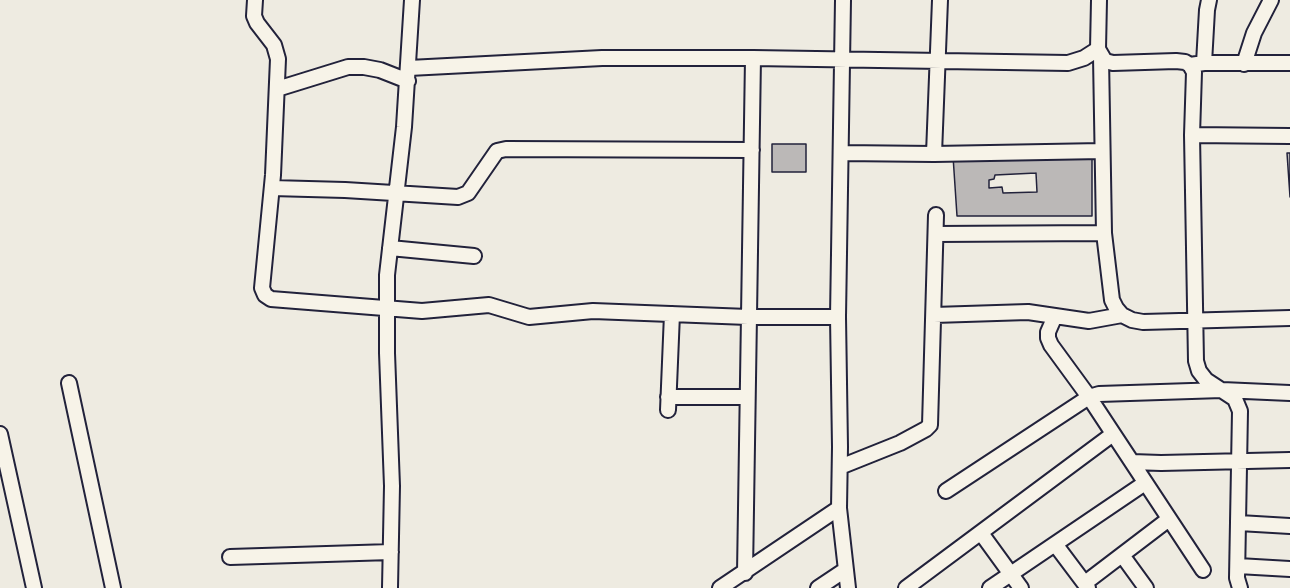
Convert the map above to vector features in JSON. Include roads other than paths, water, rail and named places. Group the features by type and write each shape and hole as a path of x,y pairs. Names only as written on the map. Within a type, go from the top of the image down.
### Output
{"street":[{"path":"255,0 254,16 257,24 277,52 272,188 262,288 265,295 271,299 432,311 489,305 529,317 592,311 838,317"},
{"path":"390,588 392,486 387,275 409,74 412,0"},
{"path":"843,0 838,317 839,508 844,570 848,588"},
{"path":"934,154 940,0"},
{"path":"1099,0 1104,233 1112,300 1122,315 1143,322 1290,318"},
{"path":"1209,0 1195,78 1192,135 1196,361 1199,371 1206,380 1235,399 1239,405 1237,578 1240,588"},
{"path":"1244,64 1254,33 1271,0"},
{"path":"277,89 348,67 364,67 409,74 602,58 1068,63 1100,53"},
{"path":"1100,53 1109,63 1176,61 1197,64 1290,63"},
{"path":"745,573 753,58"},
{"path":"1192,135 1290,136"},
{"path":"272,188 345,190 458,198 464,196 497,151 506,149 752,150"},
{"path":"841,153 1102,151"},
{"path":"840,467 900,443 930,425 936,215"},
{"path":"936,234 1104,233"},
{"path":"390,248 474,256"},
{"path":"934,315 1028,312 1089,321 1122,315"},
{"path":"672,314 668,403 746,397"},
{"path":"1055,316 1048,338 1203,570"},
{"path":"69,383 113,588"},
{"path":"946,491 1089,397 1105,392 1222,390 1290,393"},
{"path":"0,434 4,471 34,588"},
{"path":"907,588 1113,434"},
{"path":"1132,462 1290,460"},
{"path":"990,588 1145,483"},
{"path":"720,588 839,508"},
{"path":"1056,544 1087,586 1122,555 1169,519"},
{"path":"1239,524 1290,526"},
{"path":"981,533 1021,588"},
{"path":"230,557 391,552"},
{"path":"1122,555 1146,588"},
{"path":"1238,566 1290,569"},
{"path":"818,588 844,570"}]}
